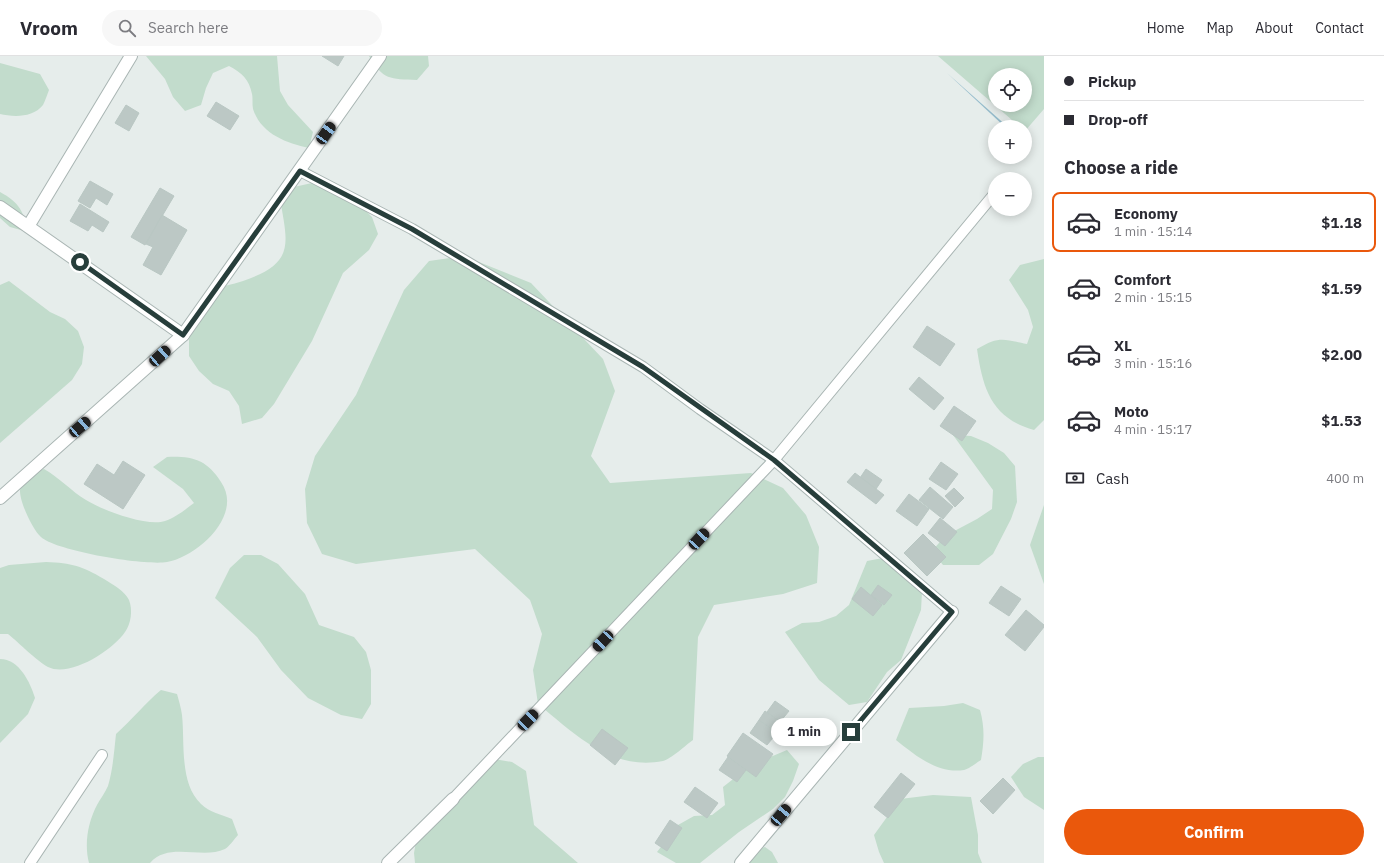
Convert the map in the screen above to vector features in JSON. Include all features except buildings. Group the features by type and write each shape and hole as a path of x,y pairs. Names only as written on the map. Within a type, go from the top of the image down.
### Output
{"street":[{"path":"29,225 132,56"},
{"path":"0,498 183,335 380,56"},
{"path":"0,207 29,225 183,335"},
{"path":"741,863 952,612"},
{"path":"388,863 453,799"}],"lane":[{"path":"300,171 412,229 643,367 774,460 952,612"},
{"path":"453,799 774,460 988,201"},
{"path":"30,863 102,755"}],"green space":[{"path":"146,56 277,56 280,91 288,105 313,132 309,148 283,140 268,131 262,125 253,109 252,94 249,84 238,71 229,66 213,73 206,88 201,105 185,111 173,97 165,79"},
{"path":"369,56 428,56 429,66 417,80 388,77 379,70"},
{"path":"938,56 1044,56 1044,109 1032,123 1032,120 1012,120 1003,112 1032,112 1032,68 988,68 988,99"},
{"path":"0,63 40,74 49,90 43,105 39,109 23,116 0,114"},
{"path":"312,183 331,184 359,204 372,217 378,234 369,250 343,273 312,341 274,404 262,418 242,424 239,406 229,391 213,384 199,371 189,356 189,338 210,290 239,282 260,274 272,267 280,259 286,240 280,199 294,187"},
{"path":"0,192 12,200 20,208 25,219 28,232 10,227 0,218"},
{"path":"464,256 531,283 603,359 615,391 591,456 610,483 751,473 783,488 806,515 819,547 817,583 783,594 714,605 698,637 693,740 666,760 644,763 627,761 610,755 595,748 580,738 538,704 533,670 542,634 530,600 475,549 356,564 322,554 307,523 305,489 315,456 356,395 404,290 429,261"},
{"path":"1044,259 1044,420 1034,430 1020,425 1008,418 999,410 987,389 979,364 977,349 996,340 1006,340 1027,344 1033,327 1028,310 1009,280 1020,265"},
{"path":"9,281 50,312 65,319 78,331 84,347 82,364 72,380 0,443 0,285"},
{"path":"953,435 971,436 988,443 1004,453 1015,466 1017,502 1011,519 993,554 979,565 943,565 932,551 945,536 992,509 993,490"},
{"path":"167,457 184,457 205,464 221,482 227,495 226,508 222,520 214,532 191,552 167,562 156,563 122,560 82,552 50,542 41,537 34,528 22,502 20,489 28,474 44,469 93,504 113,513 147,522 169,520 194,503 183,489 153,467"},
{"path":"1044,505 1044,584 1030,545"},
{"path":"244,555 261,555 278,564 305,594 319,625 354,637 366,652 371,670 371,704 362,719 341,715 308,698 281,670 257,637 215,598 230,568"},
{"path":"883,558 902,562 916,574 922,592 921,610 901,660 887,672 867,702 849,705 819,680 785,632 802,623 819,622 836,616 849,605 867,561"},
{"path":"46,562 70,564 89,571 114,585 127,597 130,604 131,617 129,625 119,639 101,654 79,666 68,669 48,667 8,634 0,634 0,568 9,565"},
{"path":"0,659 13,663 23,672 35,698 28,714 0,743"},
{"path":"161,690 177,694 182,715 186,774 194,795 201,804 208,809 232,819 238,835 227,848 216,852 166,853 150,863 89,863 87,841 89,826 98,803 108,786 116,734 149,700"},
{"path":"963,703 980,710 983,729 981,760 968,768 964,770 954,770 936,766 911,752 896,740 909,708 944,706"},
{"path":"787,750 799,764 785,797 773,809 739,832 700,863 676,863 657,852 678,825 694,816 712,815 725,805 723,787 751,765"},
{"path":"1038,757 1044,757 1044,810 1024,797 1011,777 1023,764"},
{"path":"494,759 512,762 526,771 534,825 578,863 415,863 414,853 417,836"},
{"path":"933,795 971,797 978,835 978,853 982,863 884,863 874,835 900,799"},
{"path":"765,847 772,852 778,863 737,863 746,853"}],"water":[{"path":"947,73 988,109 988,111"},
{"path":"989,112 991,112 1000,120 997,120"}],"route":[{"path":"80,262 183,335 300,171 412,229 643,367 774,460 952,612 851,732"}]}
